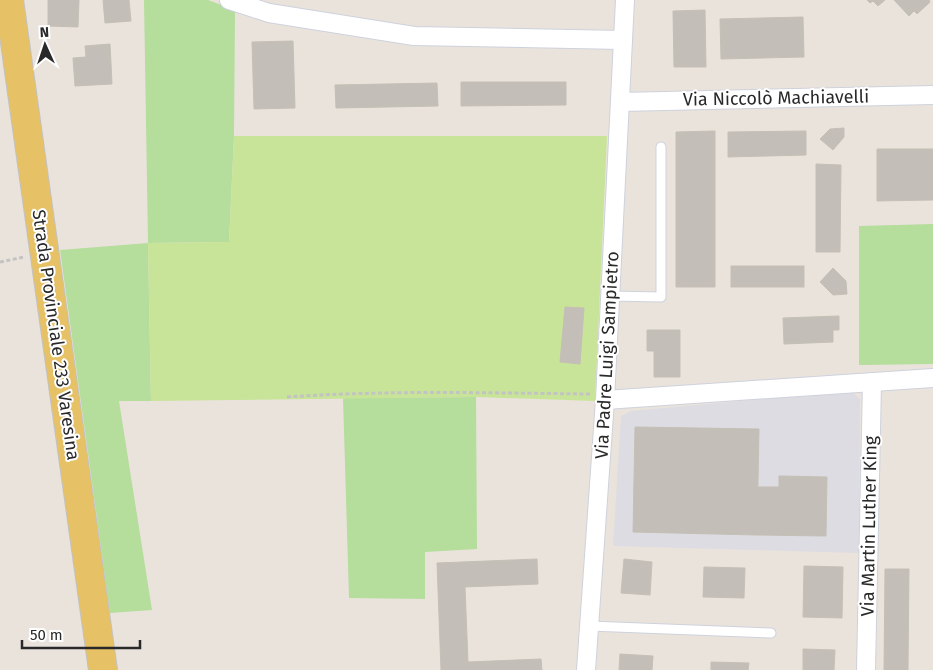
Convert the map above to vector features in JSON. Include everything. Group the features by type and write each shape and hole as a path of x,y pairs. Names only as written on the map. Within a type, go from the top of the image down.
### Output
{"main road":[{"name":"Strada Provinciale 233 Varesina","path":"9,0 103,670"}],"street":[{"path":"229,0 269,13 414,36 623,40"},
{"name":"Via Padre Luigi Sampietro","path":"586,670 605,400 625,0"},
{"name":"Via Niccolò Machiavelli","path":"620,102 933,95"},
{"path":"605,400 933,378"},
{"name":"Via Martin Luther King","path":"866,670 872,382"}],"lane":[{"path":"610,296 661,297 661,147"},
{"path":"589,626 772,632"}],"path":[{"path":"287,397 322,394 419,393 595,394 605,400"}],"shaded area":[{"path":"851,391 860,399 859,553 613,546 621,416 631,411"}],"green space":[{"path":"144,0 208,0 235,10 234,136 229,242 148,243"},
{"path":"234,136 607,136 595,401 476,397 151,401 148,243 229,242"},
{"path":"933,224 933,364 859,365 859,226"},
{"path":"148,243 151,401 119,401 152,610 110,613 60,250"},
{"path":"476,397 477,549 425,552 425,599 349,598 343,398"}],"building":[{"path":"48,0 79,0 78,27 48,26"},
{"path":"103,0 129,0 131,21 105,23"},
{"path":"867,0 885,0 878,6 873,1 870,3"},
{"path":"894,0 929,0 930,2 917,14 914,11 909,16"},
{"path":"705,10 706,67 674,67 673,11"},
{"path":"803,17 804,57 721,59 720,19"},
{"path":"293,41 295,108 254,109 252,42"},
{"path":"110,44 112,84 75,86 73,58 86,57 85,46"},
{"path":"461,82 566,82 566,105 461,106"},
{"path":"437,83 438,106 336,108 335,85"},
{"path":"844,128 844,137 833,150 820,139 830,129"},
{"path":"715,131 715,287 676,287 676,132"},
{"path":"806,131 806,155 728,157 728,132"},
{"path":"877,149 933,149 933,200 877,201"},
{"path":"816,164 841,165 840,252 816,252"},
{"path":"731,266 804,266 804,287 731,287"},
{"path":"833,268 846,281 847,294 833,295 820,282"},
{"path":"565,307 584,308 580,364 560,362"},
{"path":"839,316 839,330 833,330 833,342 784,344 783,318"},
{"path":"647,330 680,330 680,377 654,377 654,351 647,351"},
{"path":"635,427 759,429 757,535 633,532"},
{"path":"779,476 827,477 826,536 757,535 758,487 779,487"},
{"path":"537,559 538,584 465,587 468,662 541,659 542,670 441,670 437,563"},
{"path":"624,559 652,562 650,595 621,593"},
{"path":"804,566 843,567 842,618 803,617"},
{"path":"704,567 745,568 744,598 703,597"},
{"path":"885,569 909,569 908,670 884,670"},
{"path":"803,649 835,650 834,670 803,670"},
{"path":"620,654 653,656 652,670 619,670"},
{"path":"711,662 749,663 748,670 711,670"}]}
